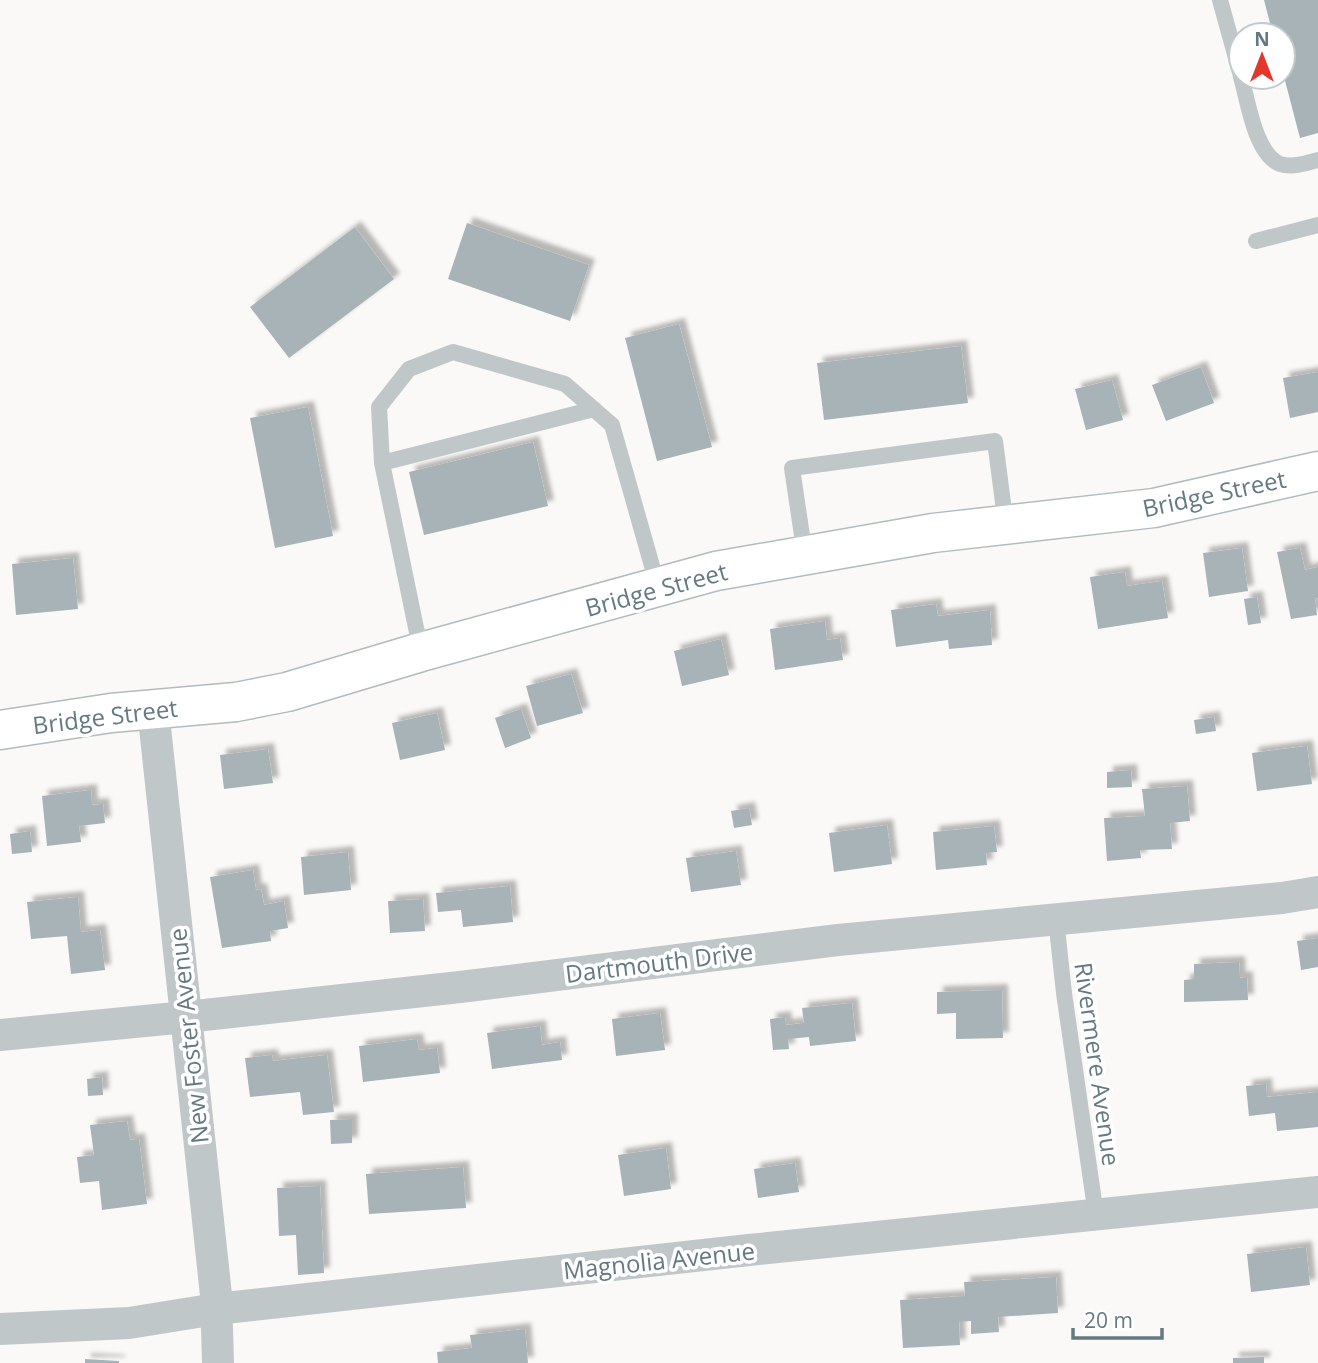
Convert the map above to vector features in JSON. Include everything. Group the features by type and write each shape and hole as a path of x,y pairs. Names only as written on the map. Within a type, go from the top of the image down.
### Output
{"main road":[{"name":"Bridge Street","path":"0,730 111,713 236,702 287,692 421,652 716,571 933,533 1154,508 1318,471"}],"street":[{"name":"New Foster Avenue","path":"153,709 216,1308 218,1363"},
{"name":"Dartmouth Drive","path":"0,1035 474,985 838,940 1282,898 1318,892"},
{"name":"Magnolia Avenue","path":"0,1329 129,1323 216,1308 1318,1192"}],"lane":[{"path":"1220,0 1227,25"},
{"path":"1245,91 1261,148 1280,164 1301,165 1318,160"},
{"path":"1256,241 1318,225"},
{"path":"421,652 382,463 379,407 408,369 453,352 565,384 612,425 657,587"},
{"path":"382,463 594,409"},
{"path":"805,556 792,468 995,441 1006,526"},
{"name":"Rivermere Avenue","path":"1056,919 1096,1215"}],"building":[{"path":"1264,0 1318,0 1318,133 1300,138 1288,91 1297,91 1297,21 1269,21"},
{"path":"467,223 589,265 570,321 448,279"},
{"path":"355,227 394,279 289,358 250,307"},
{"path":"679,324 712,447 657,461 625,338"},
{"path":"961,346 968,403 824,420 817,363"},
{"path":"1201,367 1214,403 1166,421 1152,385"},
{"path":"1318,372 1318,412 1290,418 1283,378"},
{"path":"1112,380 1123,420 1086,430 1075,389"},
{"path":"308,407 333,536 275,548 250,418"},
{"path":"533,442 548,506 424,535 409,472"},
{"path":"1242,548 1248,591 1209,597 1203,553"},
{"path":"1300,548 1305,570 1318,567 1318,598 1315,599 1317,615 1291,619 1277,552"},
{"path":"73,558 78,609 16,615 12,564"},
{"path":"1125,572 1127,586 1162,581 1168,618 1098,629 1090,577"},
{"path":"1257,597 1261,623 1248,625 1244,599"},
{"path":"936,604 938,616 990,610 992,645 949,649 948,640 896,647 891,610"},
{"path":"825,621 827,640 840,638 843,660 775,670 770,629"},
{"path":"721,639 729,675 682,686 674,651"},
{"path":"571,674 583,713 537,726 526,686"},
{"path":"521,709 531,738 505,748 495,718"},
{"path":"437,713 445,750 400,760 392,723"},
{"path":"1214,717 1216,731 1196,734 1194,720"},
{"path":"1307,746 1312,784 1257,791 1252,753"},
{"path":"268,749 273,783 224,789 220,755"},
{"path":"1131,770 1132,787 1107,788 1107,772"},
{"path":"1187,786 1190,821 1170,823 1172,849 1140,850 1141,858 1107,861 1104,818 1145,816 1142,789"},
{"path":"91,790 92,805 103,804 105,823 79,826 81,842 47,846 42,796"},
{"path":"749,808 752,825 734,828 731,811"},
{"path":"887,825 892,864 834,872 829,833"},
{"path":"994,826 997,852 986,853 987,865 936,870 933,832"},
{"path":"30,831 32,852 12,854 10,834"},
{"path":"736,851 741,885 691,892 686,858"},
{"path":"348,852 351,890 304,895 301,857"},
{"path":"253,870 256,890 261,889 264,905 284,901 288,928 270,931 271,941 222,948 210,877"},
{"path":"510,886 513,922 463,927 461,910 438,912 436,893"},
{"path":"78,897 81,932 100,930 105,970 71,974 67,936 31,939 27,902"},
{"path":"423,899 425,931 390,933 388,901"},
{"path":"1318,938 1318,967 1301,970 1297,941"},
{"path":"1239,962 1240,978 1247,977 1248,1000 1184,1002 1184,980 1194,979 1194,964"},
{"path":"1002,990 1003,1038 956,1039 956,1013 937,1014 937,992"},
{"path":"852,1003 856,1041 810,1046 809,1037 788,1039 789,1049 773,1050 770,1019 785,1017 786,1025 804,1023 802,1008"},
{"path":"660,1013 665,1050 616,1056 612,1019"},
{"path":"540,1026 542,1045 560,1042 562,1060 492,1069 487,1033"},
{"path":"417,1039 419,1050 437,1048 440,1073 363,1082 359,1046"},
{"path":"272,1055 273,1061 327,1055 334,1112 303,1115 300,1092 250,1097 245,1058"},
{"path":"102,1077 103,1095 88,1096 87,1079"},
{"path":"1266,1084 1267,1097 1318,1092 1318,1127 1277,1131 1275,1113 1249,1116 1246,1086"},
{"path":"352,1119 352,1143 331,1144 330,1120"},
{"path":"127,1121 130,1140 139,1139 147,1204 102,1210 99,1181 80,1183 77,1157 94,1155 90,1125"},
{"path":"666,1148 671,1189 624,1196 618,1155"},
{"path":"795,1163 799,1192 758,1198 754,1169"},
{"path":"463,1167 466,1208 369,1214 366,1174"},
{"path":"320,1186 324,1273 298,1275 296,1235 279,1236 277,1188"},
{"path":"1306,1247 1310,1285 1251,1292 1247,1254"},
{"path":"1056,1277 1058,1313 998,1317 999,1332 971,1334 971,1321 959,1322 960,1345 903,1348 900,1300 965,1296 964,1282"},
{"path":"525,1329 528,1363 438,1363 437,1352 472,1348 470,1335"},
{"path":"1264,1357 1264,1363 1233,1363 1233,1358"},
{"path":"85,1359 119,1361 119,1363 85,1363"}]}
